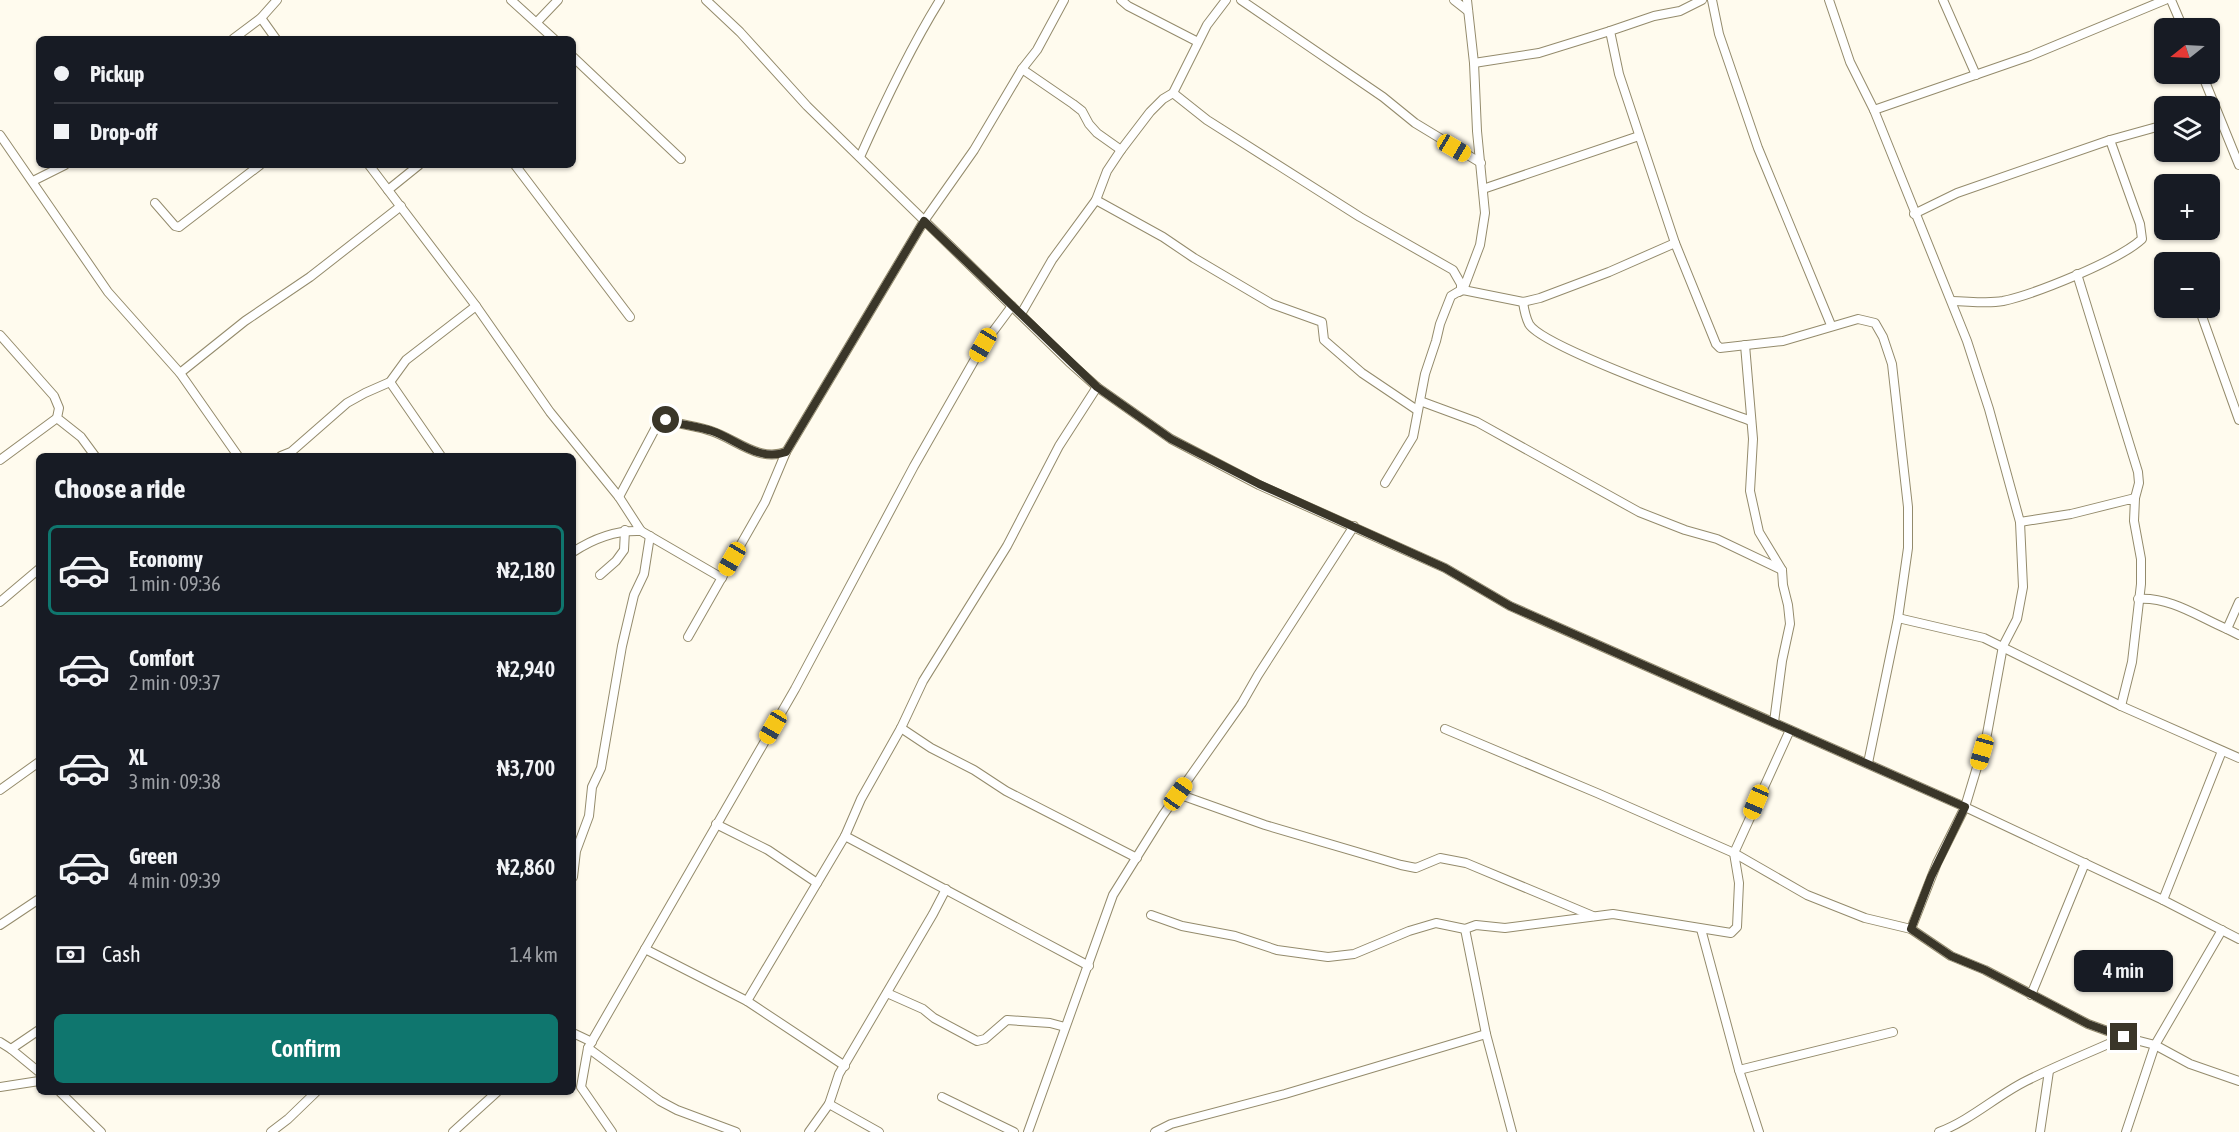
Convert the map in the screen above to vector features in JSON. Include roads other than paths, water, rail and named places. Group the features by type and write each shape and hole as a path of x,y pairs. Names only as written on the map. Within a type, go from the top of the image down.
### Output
{"street":[{"path":"237,36 261,18 277,0"},
{"path":"511,0 551,36"},
{"path":"537,22 558,0"},
{"path":"706,0 740,32 807,106 1011,306 1097,387 1171,439 1259,484 1445,568 1510,606 1965,807 2163,900 2239,939"},
{"path":"860,157 891,88 940,0"},
{"path":"688,637 765,502 786,452 924,221 958,175 1022,69 1037,50 1064,0"},
{"path":"1120,0 1198,42"},
{"path":"1021,314 1052,260 1096,200 1107,171 1121,150 1150,112 1173,93 1198,42 1226,0"},
{"path":"1242,0 1383,97 1415,123 1481,163"},
{"path":"1454,0 1468,11"},
{"path":"1462,290 1483,232 1485,213 1467,0"},
{"path":"1474,63 1539,53 1654,16 1680,11 1702,0"},
{"path":"1712,0 1719,34 1758,148 1831,325"},
{"path":"1829,0 1850,62 1874,110 1914,214 1952,301 1989,409 2020,522 2023,587 2018,619 2003,646 1987,734 1965,807 1933,873 1911,929"},
{"path":"1943,0 1976,75"},
{"path":"1874,110 2030,56 2165,0"},
{"path":"2171,0 2179,18"},
{"path":"261,18 274,36"},
{"path":"1610,31 1619,74 1675,243 1716,344 1720,348 1731,348 1783,341 1831,325 1858,319 1875,323 1883,337 1892,364 1908,507 1908,548 1898,618 1868,763"},
{"path":"576,60 681,159"},
{"path":"1022,69 1082,111 1097,133 1121,150"},
{"path":"1173,93 1207,120 1360,217 1453,270 1461,284 1461,290 1451,296 1425,374 1413,437 1385,483"},
{"path":"2220,124 2239,165"},
{"path":"1914,214 1957,193 2110,140 2154,128"},
{"path":"0,135 108,292 180,373 236,453"},
{"path":"1483,189 1639,136"},
{"path":"1952,301 2000,301 2021,296 2120,254 2142,239 2140,224 2110,140"},
{"path":"33,181 59,168"},
{"path":"155,203 175,226 179,227 256,168"},
{"path":"371,168 476,306 550,412 619,497 641,531"},
{"path":"388,190 415,168"},
{"path":"517,168 630,317"},
{"path":"1096,200 1163,237 1272,304 1322,322 1324,340 1362,372 1417,410"},
{"path":"180,373 245,321 310,277 401,206"},
{"path":"1451,296 1462,290 1522,302 1540,298 1609,272 1675,243"},
{"path":"2077,274 2138,472 2139,483 2135,498 2134,521 2141,584 2132,662 2121,706"},
{"path":"1522,302 1529,325 1539,334 1610,368 1751,421"},
{"path":"288,453 347,403 390,382 406,360 476,306"},
{"path":"612,1132 581,1087 590,1045 795,688 914,466 983,345 1011,306"},
{"path":"2203,318 2239,420"},
{"path":"0,335 54,396 59,408 57,418 0,460"},
{"path":"1745,345 1751,397 1753,460 1750,491 1753,513 1759,532 1782,570 1790,624 1782,661 1774,722"},
{"path":"390,382 439,453"},
{"path":"747,1001 845,837 861,799 901,728 923,681 1007,546 1059,446 1097,387"},
{"path":"1420,401 1477,422 1639,512 1685,530 1717,539 1782,570"},
{"path":"57,418 81,437 93,453"},
{"path":"619,497 655,429 660,422 666,420 712,431 749,450 780,454 786,452"},
{"path":"299,446 301,453"},
{"path":"2020,522 2071,514 2135,498"},
{"path":"1028,1132 1113,895 1178,794 1242,704 1258,675 1354,526"},
{"path":"576,550 591,542 625,530 641,531 722,578"},
{"path":"600,575 616,561 624,550 625,530"},
{"path":"576,851 589,816 592,787 601,768 631,605 644,574 650,536"},
{"path":"0,602 36,572"},
{"path":"2138,599 2154,598 2166,601 2239,635"},
{"path":"2227,629 2239,602"},
{"path":"1898,618 1984,638 2121,706 2239,758"},
{"path":"901,728 1006,791 1137,858"},
{"path":"1445,729 1734,853 1807,895 1865,918 1911,929 1936,947 2088,1024 2155,1045 2190,1064 2239,1082"},
{"path":"1151,915 1182,926 1235,936 1278,950 1328,957 1354,954 1409,931 1436,923 1465,929 1476,925 1505,928 1613,914 1701,930 1731,933 1737,927 1739,883 1734,853 1790,730"},
{"path":"2163,900 2222,751"},
{"path":"0,790 36,764"},
{"path":"1178,794 1264,825 1401,865 1416,868 1440,858 1466,863 1594,916"},
{"path":"716,824 768,850 817,883"},
{"path":"845,837 1089,966"},
{"path":"2031,995 2085,863"},
{"path":"809,1132 829,1104 840,1074 946,889"},
{"path":"0,924 36,901"},
{"path":"1465,929 1486,1034 1512,1132"},
{"path":"1701,930 1739,1070 1759,1132"},
{"path":"2126,1132 2155,1045 2222,930"},
{"path":"645,949 747,1001 845,1066"},
{"path":"887,993 923,1009 934,1018 977,1041 985,1039 1007,1020 1050,1023 1065,1027"},
{"path":"11,1049 36,1032"},
{"path":"1739,1070 1893,1032"},
{"path":"1155,1132 1171,1124 1285,1094 1486,1034"},
{"path":"576,1035 660,1101 677,1110 736,1132"},
{"path":"1939,1132 1963,1122 1982,1107 2026,1081 2124,1037"},
{"path":"0,1042 36,1070"},
{"path":"2040,1132 2049,1071"},
{"path":"0,1087 36,1081"},
{"path":"63,1095 101,1132"},
{"path":"271,1132 313,1095"},
{"path":"453,1132 494,1095"},
{"path":"942,1097 1014,1132"},
{"path":"829,1104 879,1132"}]}
